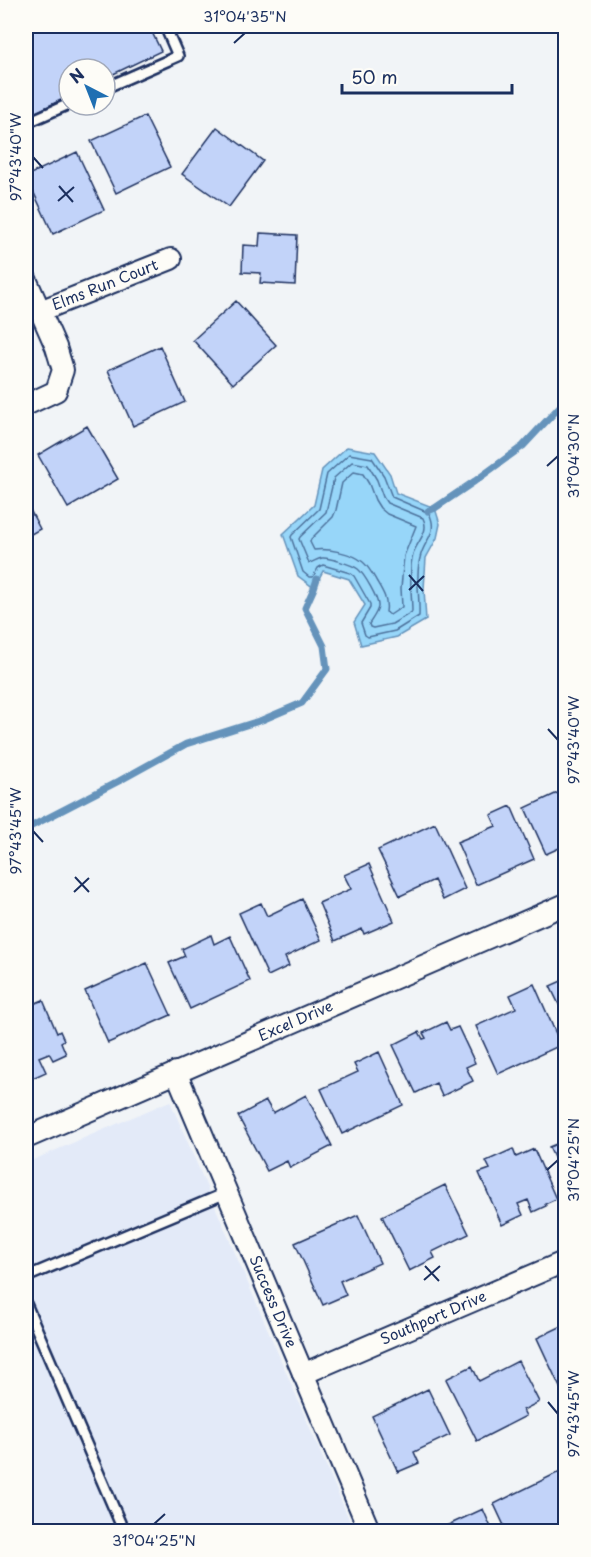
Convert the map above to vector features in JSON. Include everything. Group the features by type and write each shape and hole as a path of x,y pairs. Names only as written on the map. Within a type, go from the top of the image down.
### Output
{"street":[{"name":"Elms Run Court","path":"40,311 171,259"},
{"path":"26,279 56,347 63,370 56,391 26,405"},
{"name":"Excel Drive","path":"26,1138 566,904"},
{"name":"Success Drive","path":"177,1072 370,1532"},
{"name":"Southport Drive","path":"303,1374 566,1261"}],"lane":[{"path":"117,83 178,56 165,26"},
{"path":"26,123 57,109"},
{"path":"26,1277 226,1193"},
{"path":"26,1304 124,1532"}],"shaded area":[{"path":"170,1101 354,1531 26,1531 26,1163"}],"water":[{"path":"347,447 375,452 390,474 396,493 435,508 440,524 437,538 426,558 424,589 426,620 397,637 361,645 354,622 365,605 349,579 323,571 314,588 298,576 283,534 314,505 322,470"}],"building":[{"path":"26,26 149,26 161,51 117,72 117,57 57,57 57,102 26,117"},
{"path":"145,116 170,167 116,193 91,141"},
{"path":"217,127 263,161 229,207 182,174"},
{"path":"77,152 104,210 53,234 26,176"},
{"path":"260,233 297,235 295,285 260,283 261,273 242,272 243,245 259,246"},
{"path":"236,301 276,345 233,384 193,340"},
{"path":"160,346 185,402 133,426 108,370"},
{"path":"87,426 118,479 68,508 38,455"},
{"path":"26,502 40,529 26,537"},
{"path":"566,789 566,845 546,854 525,808"},
{"path":"511,806 534,859 476,885 457,842 496,826 491,815"},
{"path":"435,823 465,889 443,900 434,880 400,896 378,850"},
{"path":"369,864 394,921 364,934 362,929 335,941 319,903 351,889 344,875"},
{"path":"302,899 321,940 285,957 289,966 268,976 239,913 261,903 267,916"},
{"path":"211,935 214,944 230,936 250,981 190,1009 169,963 185,956 182,949"},
{"path":"147,963 171,1015 108,1043 85,991"},
{"path":"566,979 566,1019 550,986"},
{"path":"534,984 561,1045 498,1074 476,1026 516,1008 510,995"},
{"path":"43,1000 57,1033 60,1031 64,1040 61,1042 66,1054 53,1060 49,1053 39,1057 46,1072 26,1081 26,1007"},
{"path":"446,1022 450,1030 458,1027 475,1063 466,1067 473,1081 442,1096 436,1083 416,1093 393,1045 419,1032 423,1039 426,1038 423,1033"},
{"path":"379,1052 403,1105 342,1134 321,1089 358,1072 354,1064"},
{"path":"306,1095 332,1146 290,1168 287,1161 267,1171 238,1116 266,1101 273,1113"},
{"path":"566,1140 566,1183 549,1147"},
{"path":"513,1149 516,1157 534,1149 556,1199 533,1212 528,1200 518,1204 523,1215 502,1225 479,1173 490,1169 486,1161"},
{"path":"445,1185 469,1234 432,1252 435,1258 409,1271 382,1216"},
{"path":"358,1215 380,1263 340,1281 346,1295 323,1305 295,1243"},
{"path":"564,1325 566,1328 566,1396 537,1338"},
{"path":"518,1361 539,1402 523,1410 526,1416 477,1441 446,1379 472,1366 479,1381"},
{"path":"428,1389 450,1435 414,1452 419,1463 398,1472 372,1416"},
{"path":"559,1472 566,1486 566,1532 507,1532 494,1504"},
{"path":"483,1509 493,1532 433,1532"}],"waterway":[{"path":"428,511 523,446 566,400"},
{"path":"26,829 186,744 262,720 302,703 327,669 324,646 305,608 317,579"}]}
